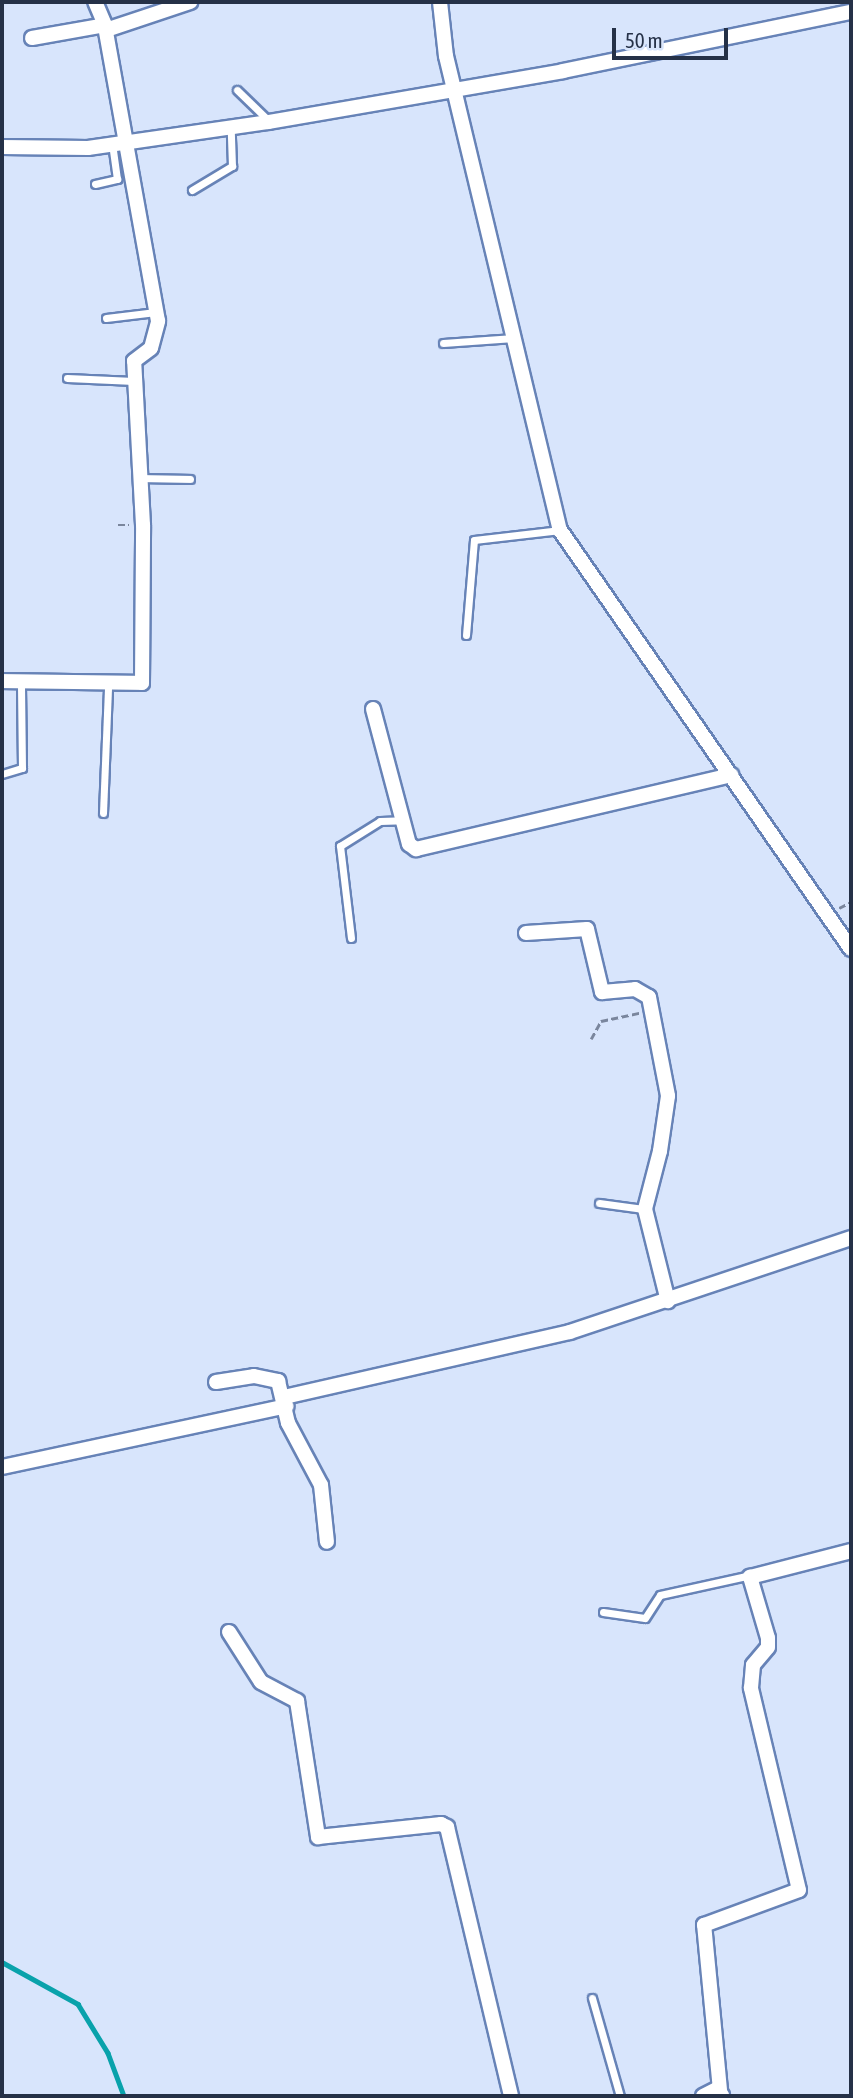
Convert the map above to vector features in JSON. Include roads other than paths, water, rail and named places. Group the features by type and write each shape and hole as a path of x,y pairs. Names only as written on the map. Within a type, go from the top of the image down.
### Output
{"street":[{"path":"2,681 107,686 139,685 143,678 141,478 134,361 154,343 156,312 105,28 95,2"},
{"path":"32,38 105,28 190,2"},
{"path":"440,2 457,97 561,530 851,949"},
{"path":"2,147 61,151 231,130 269,122 457,97 851,12"},
{"path":"373,709 409,844 420,850 731,775"},
{"path":"526,933 587,929 601,992 641,990 649,997 668,1096 660,1151 645,1209 668,1301"},
{"path":"2,1467 570,1332 851,1238"},
{"path":"216,1382 270,1377 278,1381 285,1401 288,1423 321,1485 327,1542"},
{"path":"703,2096 721,2093 704,1924 799,1890 751,1688 753,1665 768,1647 768,1638 751,1575 851,1551"},
{"path":"229,1632 250,1672 297,1701 318,1837 441,1824 447,1827 511,2096"}],"lane":[{"path":"237,90 269,122"},
{"path":"192,190 232,166 231,130"},
{"path":"95,184 117,179 124,144"},
{"path":"106,318 156,312"},
{"path":"443,343 514,338"},
{"path":"67,378 134,381"},
{"path":"141,478 190,479"},
{"path":"466,635 474,540 561,530"},
{"path":"2,774 22,768 21,682"},
{"path":"103,813 107,686"},
{"path":"351,938 340,846 380,821 404,820"},
{"path":"599,1203 645,1209"},
{"path":"603,1612 645,1618 660,1595 751,1575"},
{"path":"592,1998 620,2096"}],"waterway":[{"path":"2,1962 78,2004 108,2053 124,2096"}]}
